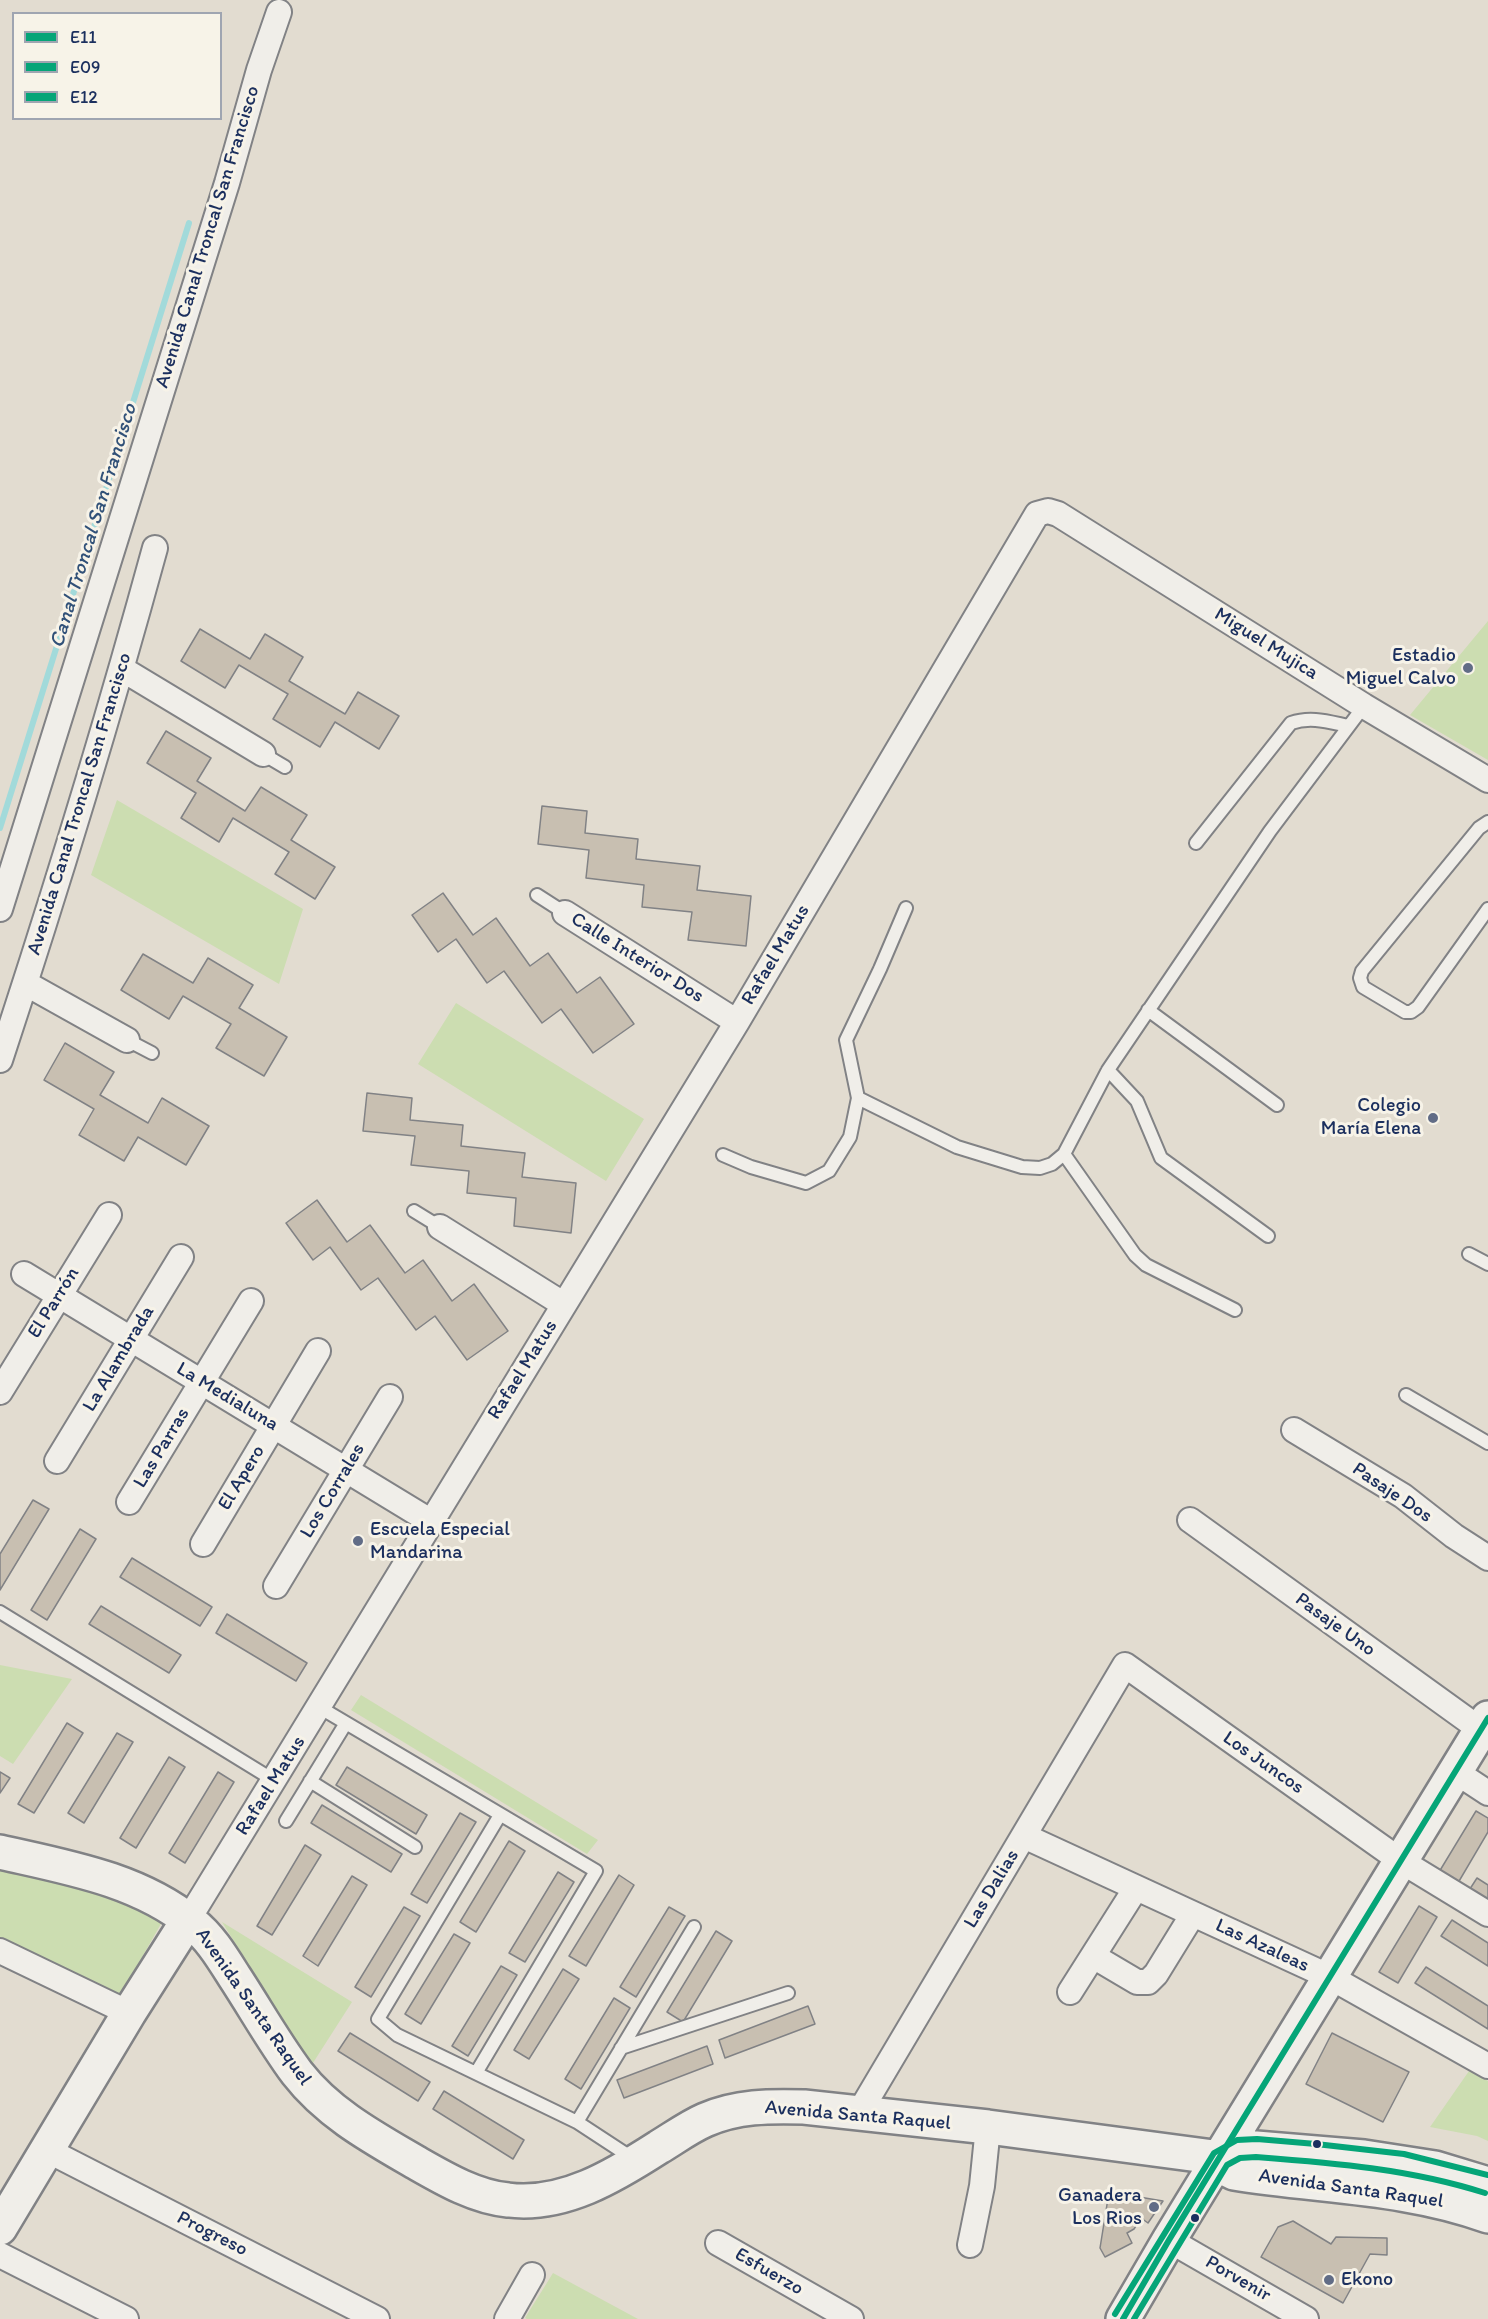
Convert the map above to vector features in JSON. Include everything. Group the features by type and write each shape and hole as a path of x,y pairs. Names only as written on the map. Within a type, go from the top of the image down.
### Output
{"main road":[{"path":"1123,2319 1484,1724"},
{"name":"Avenida Santa Raquel","path":"0,1852 124,1884 149,1895 188,1920 215,1947 296,2072 308,2087 336,2113 430,2170 483,2194 508,2200 525,2201 565,2194 588,2187 637,2161 702,2121 738,2109 765,2107 804,2107 988,2127 1221,2158 1237,2150 1256,2148 1364,2157 1435,2168 1488,2184"},
{"name":"Rafael Matus","path":"0,2229 129,2013 188,1920"},
{"name":"Avenida Santa Raquel","path":"1221,2158 1226,2169 1234,2173 1416,2195 1488,2216"}],"street":[{"name":"Avenida Canal Troncal San Francisco","path":"0,909 279,12"},
{"name":"Miguel Mujica","path":"1043,512 1058,514 1364,706 1488,780"},
{"name":"Rafael Matus","path":"188,1920 737,1022 1033,519 1043,512"},
{"name":"Avenida Canal Troncal San Francisco","path":"0,1060 122,669 155,548"},
{"path":"122,669 263,754"},
{"name":"Calle Interior Dos","path":"565,913 737,1022"},
{"path":"26,982 127,1040"},
{"name":"El Parrón","path":"0,1392 109,1215"},
{"path":"440,1227 563,1304"},
{"name":"La Alambrada","path":"57,1461 181,1257"},
{"name":"La Medialuna","path":"24,1274 430,1521"},
{"name":"Las Parras","path":"129,1502 251,1301"},
{"name":"El Apero","path":"202,1544 318,1351"},
{"name":"Los Corrales","path":"276,1586 390,1397"},
{"name":"Pasaje Dos","path":"1294,1430 1403,1496 1454,1536 1488,1558"},
{"name":"Pasaje Uno","path":"1190,1520 1484,1724"},
{"name":"Las Dalias","path":"859,2113 1125,1665"},
{"name":"Los Juncos","path":"1125,1665 1401,1861 1488,1914"},
{"path":"1455,1772 1488,1793"},
{"name":"Las Azaleas","path":"1024,1836 1330,1977 1488,2066"},
{"path":"1070,1992 1136,1888"},
{"name":"Las Azaleas","path":"1093,1956 1137,1982 1148,1982 1156,1974 1193,1914"},
{"path":"0,1951 129,2013"},
{"path":"970,2245 982,2186 988,2127"},
{"name":"Progreso","path":"47,2150 377,2319"},
{"name":"Porvenir","path":"1169,2240 1306,2319"},
{"name":"Esfuerzo","path":"718,2243 851,2319"},
{"path":"0,2255 126,2319"},
{"path":"507,2319 532,2275"}],"lane":[{"path":"858,1098 957,1147 1022,1167 1040,1168 1052,1164 1064,1154 1108,1070 1148,1010 1270,831 1364,706"},
{"path":"1196,843 1291,723 1301,719 1315,719 1349,726"},
{"path":"263,754 285,767"},
{"path":"1488,822 1479,828 1362,971 1360,978 1363,987 1405,1012 1411,1012 1418,1007 1488,909"},
{"name":"Calle Interior Dos","path":"537,895 565,913"},
{"path":"723,1155 751,1167 806,1183 829,1171 850,1137 858,1098 846,1040 906,908"},
{"path":"1148,1010 1277,1105"},
{"path":"127,1040 152,1053"},
{"path":"1108,1070 1137,1101 1161,1158 1268,1236"},
{"path":"1064,1154 1135,1255 1146,1264 1235,1310"},
{"path":"414,1211 440,1227"},
{"path":"1469,1254 1488,1264"},
{"path":"1406,1395 1488,1443"},
{"path":"0,1612 275,1781"},
{"path":"319,1707 596,1871 476,2073"},
{"path":"286,1821 346,1723"},
{"path":"310,1781 415,1847"},
{"path":"500,1815 378,2019 397,2035 577,2122 637,2161"},
{"path":"577,2122 694,1927"},
{"path":"621,2048 788,1993"}],"green space":[{"name":"Estadio Miguel Calvo","path":"1488,621 1488,760 1410,715"},
{"path":"117,800 303,909 279,984 91,875"},
{"path":"456,1003 644,1119 606,1181 418,1064"},
{"path":"0,1665 72,1679 13,1764 0,1756"},
{"path":"361,1695 598,1840 587,1854 351,1710"},
{"path":"0,1866 113,1897 162,1922 119,1998 0,1941"},
{"path":"222,1922 352,2002 311,2066"},
{"path":"1469,2071 1488,2081 1488,2141 1477,2136 1430,2127"},
{"path":"553,2273 638,2319 525,2318"}],"building":[{"path":"200,629 250,659 265,634 303,657 289,681 345,714 358,692 399,716 379,749 335,722 320,747 273,719 288,694 239,665 225,688 181,661"},
{"path":"166,731 211,758 197,781 245,811 261,787 307,815 291,840 335,867 315,899 275,874 289,852 233,818 219,842 181,818 196,793 147,763"},
{"path":"542,806 587,811 585,833 638,839 636,859 700,866 697,890 751,896 746,946 688,940 692,912 642,907 644,885 586,878 589,850 538,844"},
{"path":"443,893 473,935 496,918 530,966 548,953 577,993 600,977 634,1024 593,1053 561,1009 542,1023 504,971 487,983 456,939 438,952 412,915"},
{"path":"143,954 193,983 208,958 253,985 239,1008 287,1037 264,1076 216,1048 231,1024 183,996 169,1019 121,990"},
{"path":"65,1043 114,1072 100,1095 148,1123 162,1098 209,1126 186,1165 138,1137 124,1161 79,1135 94,1109 44,1080"},
{"path":"367,1093 412,1098 410,1120 463,1125 461,1146 525,1153 522,1177 576,1183 571,1233 514,1226 516,1198 467,1193 469,1171 411,1165 415,1136 363,1131"},
{"path":"317,1200 347,1242 370,1225 405,1273 423,1260 452,1301 474,1284 508,1331 467,1360 435,1316 416,1330 378,1278 361,1290 330,1247 313,1260 286,1223"},
{"path":"33,1500 49,1509 0,1590 0,1554"},
{"path":"80,1529 96,1539 47,1620 31,1610"},
{"path":"132,1558 212,1607 200,1626 120,1577"},
{"path":"101,1606 181,1655 169,1673 89,1624"},
{"path":"227,1614 307,1663 296,1681 216,1633"},
{"path":"67,1723 83,1733 34,1813 18,1804"},
{"path":"117,1733 133,1742 84,1823 68,1813"},
{"path":"169,1757 185,1767 136,1848 120,1838"},
{"path":"347,1767 427,1815 416,1834 336,1785"},
{"path":"0,1772 10,1778 0,1793"},
{"path":"218,1772 234,1782 185,1863 169,1853"},
{"path":"322,1805 402,1854 391,1872 311,1823"},
{"path":"1476,1811 1488,1818 1488,1832 1455,1888 1436,1877"},
{"path":"460,1813 476,1822 427,1903 411,1894"},
{"path":"509,1841 525,1851 476,1932 460,1922"},
{"path":"305,1845 321,1855 272,1935 257,1926"},
{"path":"558,1872 574,1882 525,1962 509,1953"},
{"path":"619,1875 634,1885 586,1966 569,1956"},
{"path":"352,1876 367,1885 318,1966 303,1956"},
{"path":"1477,1878 1488,1885 1488,1909 1466,1895"},
{"path":"1419,1906 1437,1917 1398,1983 1379,1972"},
{"path":"404,1907 420,1916 371,1997 355,1987"},
{"path":"669,1907 685,1916 636,1997 620,1987"},
{"path":"1452,1920 1488,1943 1488,1966 1441,1936"},
{"path":"716,1931 732,1941 683,2022 667,2012"},
{"path":"454,1934 470,1943 421,2024 405,2014"},
{"path":"501,1966 517,1975 468,2056 452,2046"},
{"path":"1426,1967 1488,2006 1488,2029 1415,1983"},
{"path":"563,1969 579,1979 529,2059 514,2050"},
{"path":"614,1998 630,2008 581,2089 565,2079"},
{"path":"808,2006 815,2024 725,2058 719,2040"},
{"path":"350,2033 430,2082 418,2101 338,2051"},
{"path":"1332,2033 1409,2072 1383,2122 1306,2084"},
{"path":"707,2046 713,2064 624,2098 617,2080"},
{"path":"444,2091 524,2140 513,2159 433,2109"},
{"path":"1109,2192 1163,2201 1148,2223 1141,2218 1134,2229 1127,2233 1132,2243 1105,2257 1100,2248"},
{"name":"Ekono","path":"1293,2221 1331,2244 1336,2237 1387,2238 1387,2255 1370,2254 1343,2303 1261,2257 1278,2227"}],"waterway":[{"name":"Canal Troncal San Francisco","path":"0,828 189,223"}],"transit line":[{"name":"E11","path":"1123,2319 1488,1718"},
{"name":"E12","path":"1115,2314 1214,2153 1237,2140 1257,2139 1404,2154 1488,2175"},
{"name":"E09","path":"1134,2319 1227,2165 1240,2158 1256,2157 1372,2168 1429,2178 1485,2193"}],"place":[{"name":"Estadio Miguel Calvo","path":"1468,668"},
{"name":"Colegio María Elena","path":"1433,1118"},
{"name":"Escuela Especial Mandarina","path":"358,1541"},
{"name":"Ganadera Los Rios","path":"1154,2207"},
{"name":"Ekono","path":"1329,2280"}]}
